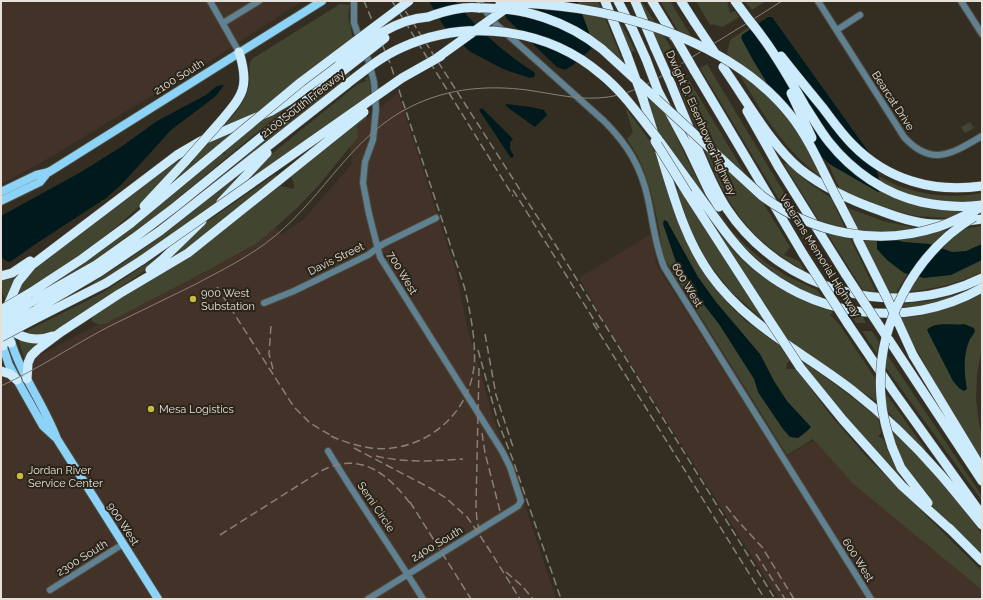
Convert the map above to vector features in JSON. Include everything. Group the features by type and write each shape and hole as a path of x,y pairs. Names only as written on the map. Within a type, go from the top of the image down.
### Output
{"highway":[{"path":"1,310 82,259 114,236 301,82 409,1"},
{"path":"1,372 10,374 22,380 31,356 61,332 118,294 192,250 374,104 515,1"},
{"path":"618,1 633,30 658,91 689,149 710,193 739,232 756,243"},
{"name":"Dwight D. Eisenhower Highway","path":"635,1 717,192 734,220 756,243 778,261 806,278 836,290 862,296 892,298 924,296 956,288 982,278"},
{"name":"Veterans Memorial Highway","path":"652,1 675,37 803,254 894,392 982,515"},
{"name":"Veterans Memorial Highway","path":"682,1 717,56 762,139 846,274 982,481"},
{"path":"735,1 769,46 826,139 847,161 868,179 890,191 910,199 934,205 960,207 982,206"},
{"path":"605,2 627,55 686,230 701,259 719,285 735,304 756,323 840,381 890,422 935,468 982,525"},
{"path":"475,4 532,13 564,25 586,38 602,49 758,193 783,210 812,224 833,231 853,235 899,235 936,228 952,222 982,206"},
{"path":"475,4 551,4 591,10 647,24 678,36 707,50 740,70 767,90 783,106 807,138 914,355 982,469"},
{"name":"2100 South Freeway","path":"3,332 176,207 342,67 402,28 428,17 475,4"},
{"path":"749,20 766,34 851,144 867,158 895,175 922,185 936,188 968,188 982,186"},
{"path":"749,20 795,100 839,202"},
{"name":"2100 South Freeway","path":"32,311 98,273 160,231 310,112 380,60 401,48 418,41 451,33 499,31 522,35 542,41 579,58 613,84 637,112 691,192"},
{"path":"130,222 237,102 244,88 244,69 239,52"},
{"path":"3,332 32,311 106,283 142,260 384,91 441,56"},
{"path":"3,332 8,304 14,289 22,276 32,265 63,240 183,152 201,141 272,111 342,67"},
{"path":"723,67 781,150 800,169 826,186 856,203 888,214 916,221 944,224 982,219"},
{"path":"118,294 162,260 241,182 265,155 310,112"},
{"path":"691,192 752,261 784,286 818,302 860,312 901,313 941,306 982,288"},
{"path":"691,192 766,315 800,367 843,420 902,486 953,532 982,561"},
{"path":"953,532 922,496 901,468 892,447 884,424 881,396 882,360 890,323 906,287 918,269 948,236 964,223 982,212"},
{"path":"1,276 12,273 63,240"},
{"path":"3,332 14,333 26,338 37,339 46,338 61,332"}],"main road":[{"name":"2100 South","path":"1,192 36,175 48,172 322,1"},
{"name":"2100 South","path":"1,201 40,182 48,172"},
{"name":"900 West","path":"1,310 3,332 10,365 22,380 43,426 58,439 158,599"}],"street":[{"path":"210,1 239,52"},
{"path":"223,23 259,1"},
{"name":"700 West","path":"354,1 356,30 368,59 375,90 376,109 373,140 365,162 363,183 377,249 380,257 502,451 510,467 521,501 518,506"},
{"name":"Bearcat Drive","path":"818,1 904,137 915,148 933,155 946,155 955,152 982,136"},
{"path":"961,1 981,31"},
{"name":"600 West","path":"475,4 604,120 628,149 640,170 648,198 657,248 666,272 871,599"},
{"path":"837,30 860,15"},
{"name":"Davis Street","path":"264,303 294,291 368,256 383,244 436,218"},
{"name":"Semi Circle","path":"328,451 361,505 385,538 423,599"},
{"name":"2400 South","path":"368,599 518,506"},
{"name":"2300 South","path":"50,590 123,544"}],"shaded area":[{"path":"1,1 302,1 218,56 37,165 1,184"},
{"path":"398,93 456,272 467,326 493,417 556,599 7,599 1,597 1,374 207,267 276,227 281,235 304,219 352,164 349,133"},
{"path":"651,234 657,266 780,460 821,436 982,580 982,599 779,599 611,333 579,278"}],"green space":[{"path":"577,1 598,1 601,9 579,5"},
{"path":"641,1 657,25 649,22"},
{"path":"660,1 670,1 691,36 689,37 680,34"},
{"path":"696,1 727,1 730,13 735,11 739,17 723,27 712,24 710,25"},
{"path":"748,1 764,2 752,10 746,3"},
{"path":"340,4 350,5 348,16 353,39 259,114 220,130 238,110 247,92 252,59"},
{"path":"581,11 604,16 623,62 589,34"},
{"path":"618,19 636,53 633,51 630,52"},
{"path":"748,28 749,30 742,35 753,60 770,88 730,59 727,53 730,40"},
{"path":"652,30 662,33 671,48 664,54"},
{"path":"707,64 795,211 781,203 700,68"},
{"path":"350,72 350,75 192,201 197,195"},
{"path":"738,72 777,104 801,134 823,179 796,155 774,130"},
{"path":"368,77 370,84 370,98 231,195 269,156 358,84 367,81 365,79"},
{"path":"687,77 746,175 696,128 677,84"},
{"path":"650,99 664,112 700,185 731,230 744,244 766,263 787,276 817,290 824,300 811,295 780,278 745,249 693,180 692,175 689,175 657,130 647,100"},
{"path":"288,104 289,106 162,211 100,256 56,284 55,282 86,262 220,154 226,154 225,150 264,118"},
{"path":"625,107 652,144 680,228 699,265 716,289 730,306 747,322 780,346 790,361 787,363 786,369 796,369 832,417 865,455 982,571 982,590 850,481 813,439 787,455 664,257 648,182 639,160 627,139 633,132"},
{"path":"367,116 366,119 357,126 358,137 318,186 295,210 257,243 105,324 98,324 91,321 94,315 124,295 192,255 280,186 294,189 294,183 291,177"},
{"path":"970,122 974,128 965,133 961,127"},
{"path":"244,126 222,145 218,142 218,148 174,184 172,182 189,163 193,163 193,159 211,140"},
{"path":"704,148 761,200 790,247 784,255 799,261 805,271 769,247 754,234 742,220 722,188"},
{"path":"189,151 147,199 118,226 76,257 17,295 24,280 34,268"},
{"path":"786,163 809,183 831,198 845,228 819,221 784,164"},
{"path":"828,163 881,191 966,210 950,218 917,216 877,207 840,190"},
{"path":"276,174 276,181 204,238 167,261 202,225"},
{"path":"878,176 903,187 928,194 955,196 982,193 982,201 967,204 918,198 881,183"},
{"path":"233,180 235,181 207,211 170,237 167,236 167,239 130,265 66,300 122,264 160,237"},
{"path":"676,189 681,189 763,318 762,319 734,295 707,261 684,215 685,213"},
{"path":"848,208 883,221 916,228 884,232 857,230"},
{"path":"707,216 733,250 754,270 778,287 803,301 831,311 833,314 829,314 839,324 875,378 876,401 782,336 774,323 777,321 768,314"},
{"path":"790,218 804,225 833,271 826,275"},
{"path":"982,226 982,272 964,280 945,285 906,292 934,254 963,229"},
{"path":"945,229 946,231 925,252 912,268 896,293 886,292 862,240 904,238 925,235"},
{"path":"827,233 850,238 876,292 863,290"},
{"path":"175,245 144,271 53,333 39,336 23,333 104,292"},
{"path":"20,273 6,302 1,289 1,279"},
{"path":"962,293 941,302 900,310 900,304 930,301"},
{"path":"982,294 982,348 977,373 976,399 982,436 982,460 934,381 899,318 942,310"},
{"path":"852,316 863,317 866,323 856,323"},
{"path":"862,331 872,331 879,342 877,354"},
{"path":"18,339 31,343 40,344 25,360"},
{"path":"886,353 982,496 982,501 884,365"},
{"path":"803,361 878,418 881,433 878,436 883,439 902,481 802,366"},
{"path":"884,391 926,450 924,451 886,410"},
{"path":"890,429 928,466 982,534 982,556 931,505 906,471"}],"water":[{"path":"429,1 455,1 472,21 492,40 512,57 534,72 534,77 530,78 503,69 469,51 443,25"},
{"path":"498,1 577,1 589,32 591,49 565,70 557,67 507,19"},
{"path":"768,17 772,17 873,158 881,191 878,192 831,165 801,139 741,38 742,35"},
{"path":"224,85 216,96 171,130 122,184 106,198 13,260 9,262 3,259 1,254 1,216 81,172 121,147 157,121 206,95 217,86"},
{"path":"505,104 544,110 547,115 535,127"},
{"path":"482,108 513,139 510,142 510,149 514,156 511,158 479,110"},
{"path":"664,220 667,221 698,277 716,302 760,354 774,381 787,401 811,427 798,438 790,437 783,429 758,392 754,379 719,324 701,301 676,262 663,224"},
{"path":"889,238 904,242 930,244 952,252 966,251 982,244 982,260 951,275 924,278 904,273 887,260 877,249 877,241"},
{"path":"964,324 974,328 975,331 970,339 966,351 965,377 967,389 964,391 953,381 927,330 930,327 939,325"}],"tram line":[{"path":"1,386 108,327 194,285 256,250 293,220 355,149 372,133 391,118 412,106 440,95 469,89 483,88 527,90 588,98 608,97 632,91 666,74 782,1"}],"railway":[{"path":"331,436 351,444 371,448 389,448 406,445 422,439 437,430 450,419 460,405 468,390 473,373 475,353 473,330 464,286 390,63 364,1"},
{"path":"392,1 513,196"},
{"path":"399,1 558,249 775,599"},
{"path":"513,190 599,328"},
{"path":"217,287 294,407 310,423 335,438"},
{"path":"593,323 765,599"},
{"path":"271,326 269,354 273,369"},
{"path":"485,334 496,395 513,447"},
{"path":"478,350 498,422 513,460 561,599"},
{"path":"479,368 476,506 477,521 480,532"},
{"path":"482,433 485,453 500,511"},
{"path":"354,448 446,498 467,517 490,551"},
{"path":"376,456 409,461 463,459"},
{"path":"220,535 321,471 336,465 349,463 362,465 373,469 384,476 404,495 413,507"},
{"path":"410,502 471,599"},
{"path":"726,506 762,547 794,599"},
{"path":"487,546 520,599"},
{"path":"756,554 785,599"},
{"path":"506,572 522,586 533,599"}],"place":[{"name":"900 West Substation","path":"193,299"},
{"name":"Mesa Logistics","path":"151,409"},
{"name":"Jordan River Service Center","path":"20,476"}]}
